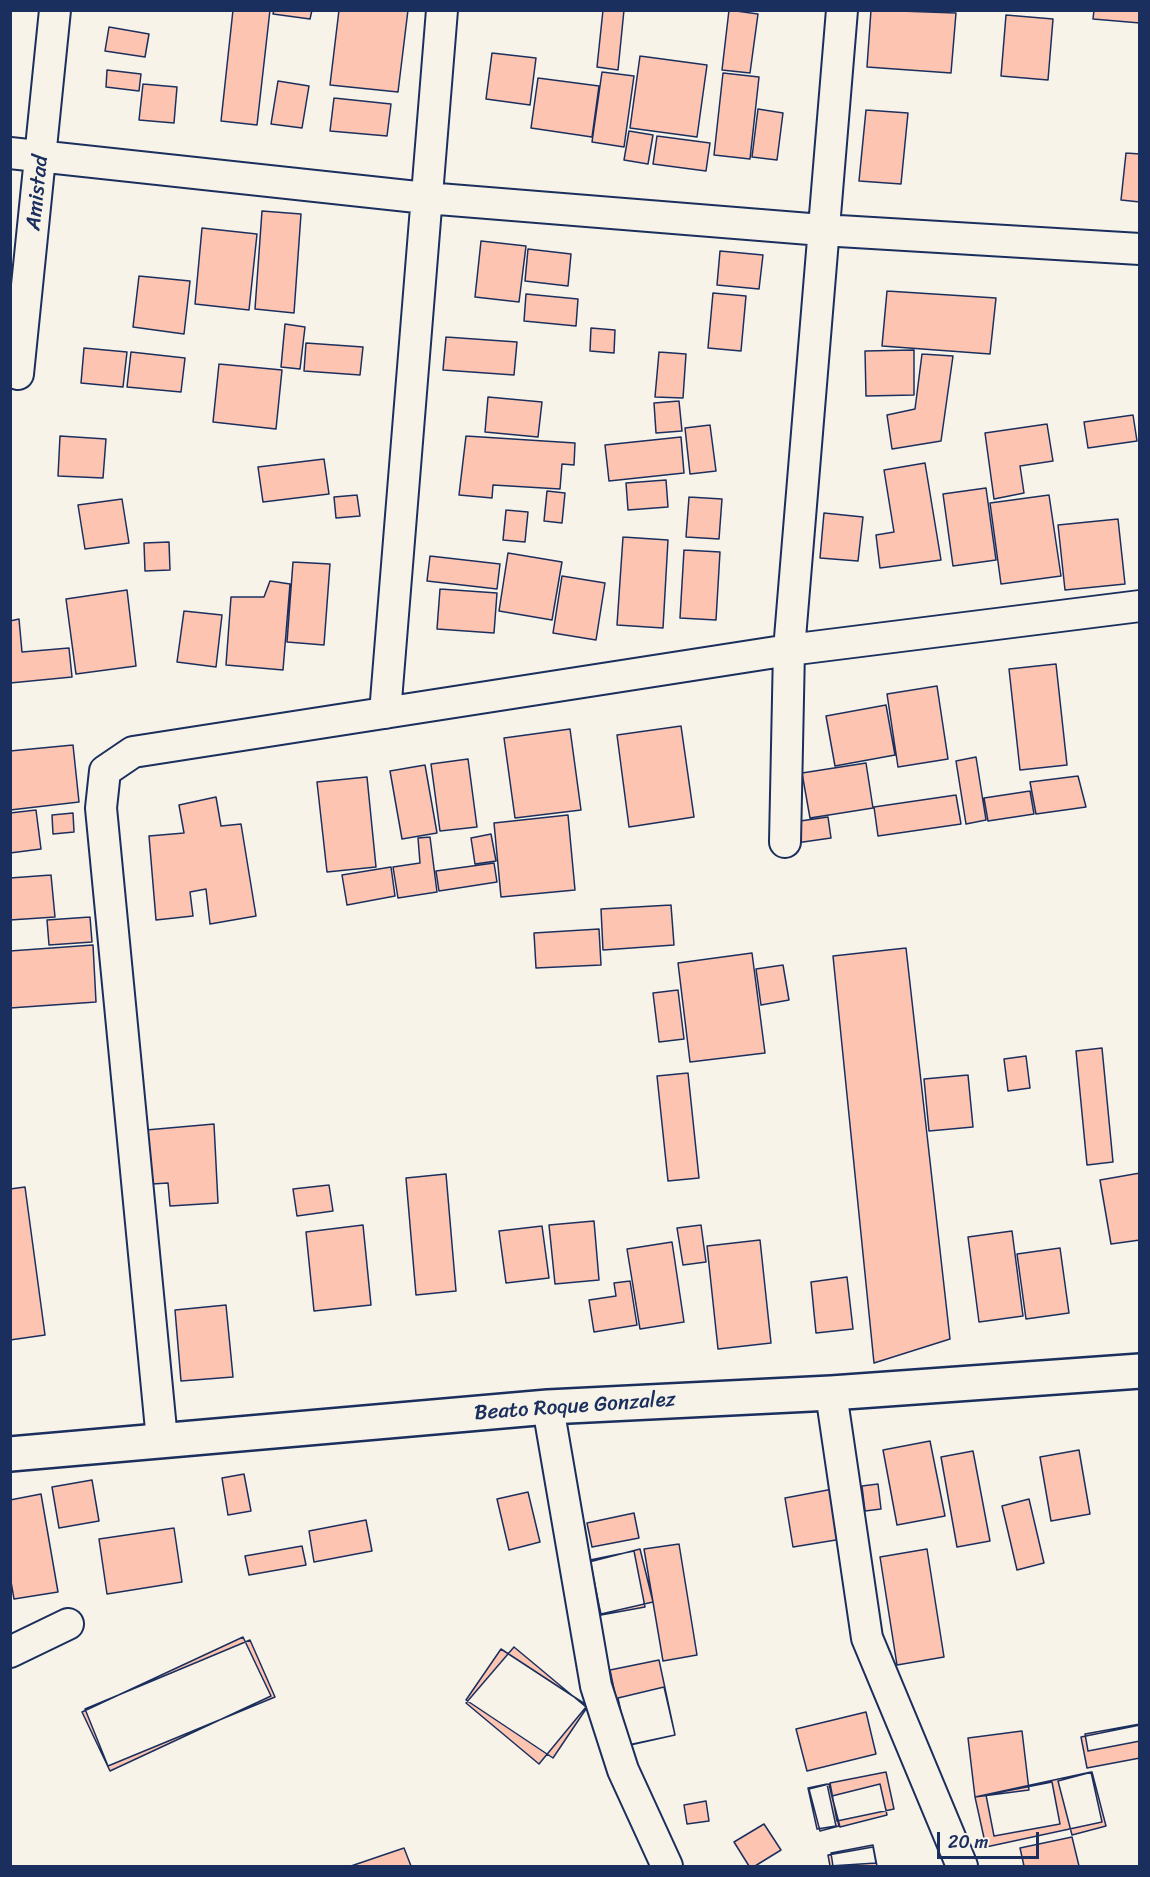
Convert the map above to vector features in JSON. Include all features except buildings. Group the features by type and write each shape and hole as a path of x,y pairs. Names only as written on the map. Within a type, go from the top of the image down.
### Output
{"street":[{"name":"Amistad","path":"18,374 42,156 55,10"},
{"path":"385,713 442,10"},
{"path":"784,842 789,650 842,10"},
{"path":"10,153 426,198 822,230 1140,249"},
{"path":"162,1440 101,808 105,771 133,752 789,650 1140,606"},
{"name":"Beato Roque Gonzalez","path":"10,1454 548,1407 831,1393 1140,1371"},
{"path":"831,1393 867,1638 962,1866"},
{"path":"548,1407 596,1686 623,1770 667,1866"},
{"path":"10,1652 68,1624"}]}
